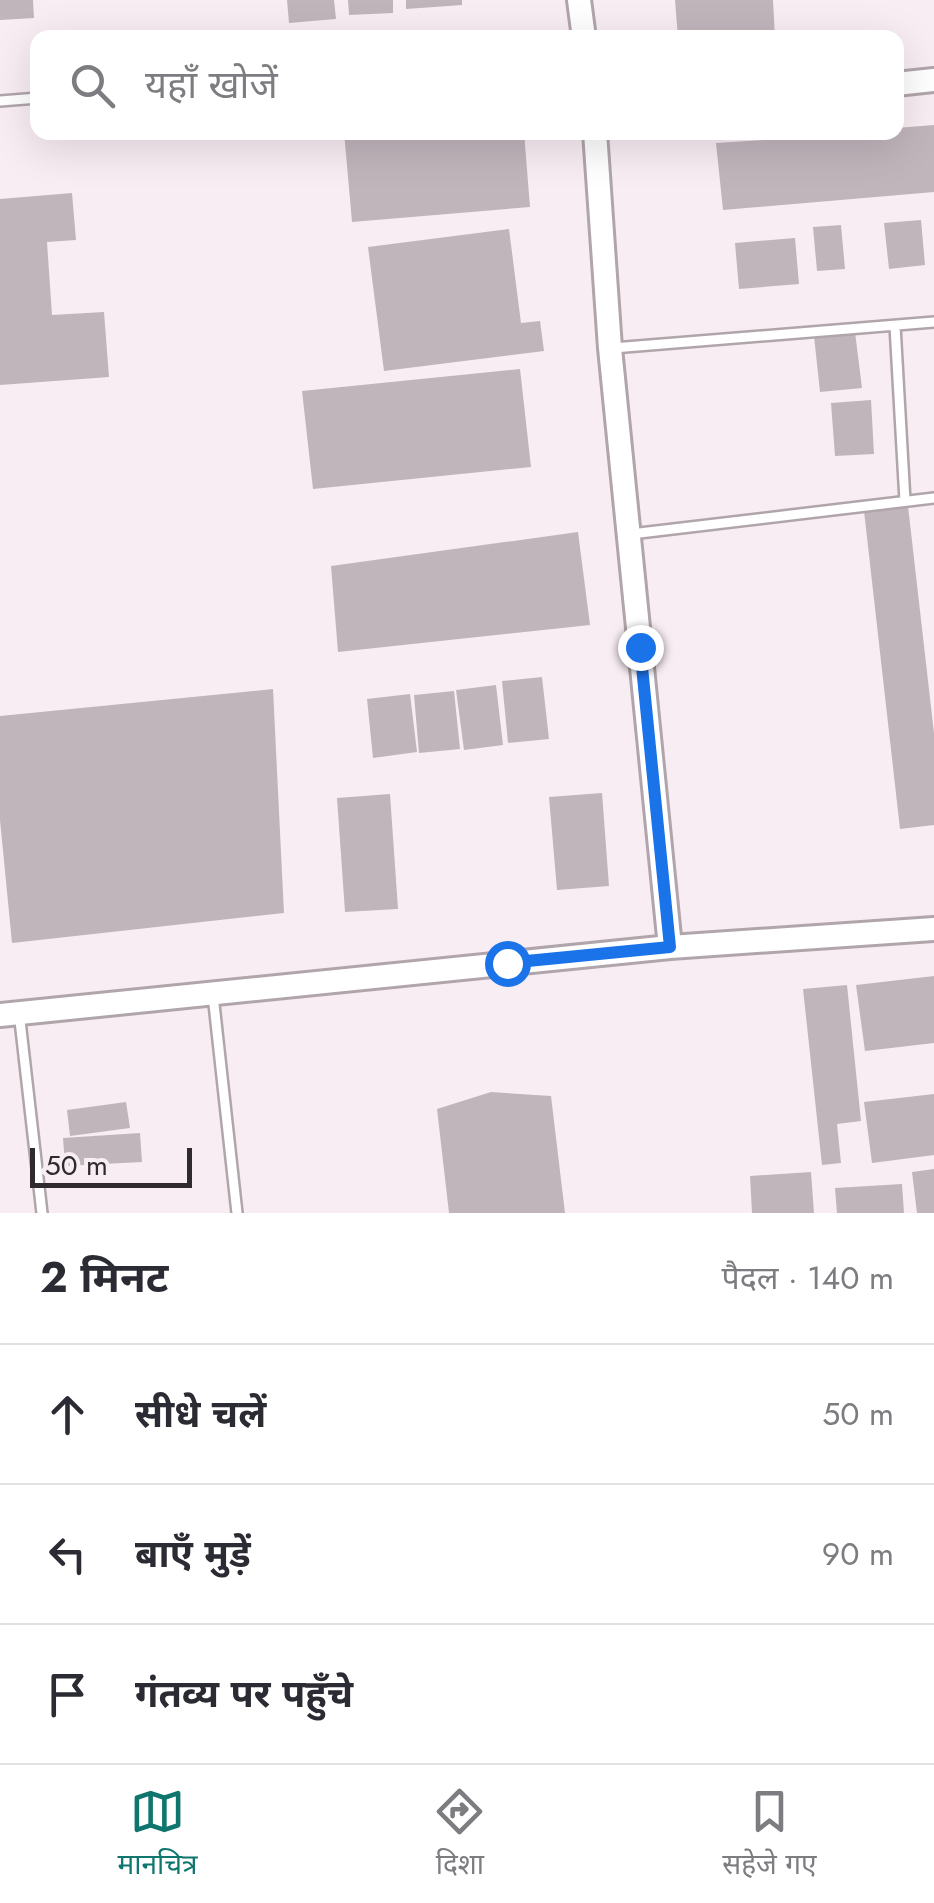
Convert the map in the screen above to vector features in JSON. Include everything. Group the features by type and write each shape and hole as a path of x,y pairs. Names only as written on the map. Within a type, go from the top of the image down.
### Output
{"street":[{"path":"579,0 583,30"},
{"path":"904,83 934,80"},
{"path":"595,140 610,348 670,947"},
{"path":"10,1013 670,947 934,929"}],"lane":[{"path":"0,101 30,99"},
{"path":"610,348 934,322"},
{"path":"894,326 905,501"},
{"path":"628,535 934,498"},
{"path":"212,993 237,1213"},
{"path":"10,1013 42,1213"}],"building":[{"path":"0,0 33,0 34,18 0,20"},
{"path":"287,0 334,0 336,19 289,23"},
{"path":"348,0 393,0 393,13 349,15"},
{"path":"406,0 462,0 462,5 406,9"},
{"path":"675,0 773,0 775,30 677,30"},
{"path":"934,125 934,192 723,210 716,143 904,140 904,127"},
{"path":"345,140 525,140 530,207 352,222"},
{"path":"72,193 76,240 47,242 52,315 104,312 109,377 0,385 0,199"},
{"path":"921,220 925,265 889,269 884,223"},
{"path":"841,225 845,269 817,271 813,227"},
{"path":"509,229 521,323 540,321 544,351 384,371 368,247"},
{"path":"795,238 799,284 739,289 735,243"},
{"path":"855,332 862,388 820,392 814,336"},
{"path":"520,369 531,467 313,489 302,391"},
{"path":"871,400 874,454 835,456 831,403"},
{"path":"908,506 934,733 934,825 900,829 864,511"},
{"path":"578,532 590,625 338,652 331,566"},
{"path":"542,677 549,739 508,743 502,681"},
{"path":"496,685 503,745 464,750 456,690"},
{"path":"273,689 284,913 12,943 0,820 0,716"},
{"path":"454,691 460,749 419,753 414,695"},
{"path":"410,694 417,752 373,758 367,699"},
{"path":"602,793 609,886 557,890 549,797"},
{"path":"390,794 398,909 345,912 337,798"},
{"path":"934,976 934,1043 865,1051 856,985"},
{"path":"847,985 861,1121 837,1124 841,1163 822,1165 803,989"},
{"path":"491,1092 551,1096 565,1213 449,1213 437,1109"},
{"path":"934,1094 934,1155 872,1163 864,1102"},
{"path":"126,1102 130,1128 70,1136 67,1110"},
{"path":"140,1133 142,1162 65,1166 63,1138"},
{"path":"934,1169 934,1213 917,1213 912,1172"},
{"path":"811,1172 814,1213 752,1213 750,1176"},
{"path":"902,1184 904,1213 837,1213 835,1188"}],"route":[{"path":"507,963 670,947 640,647"}]}
